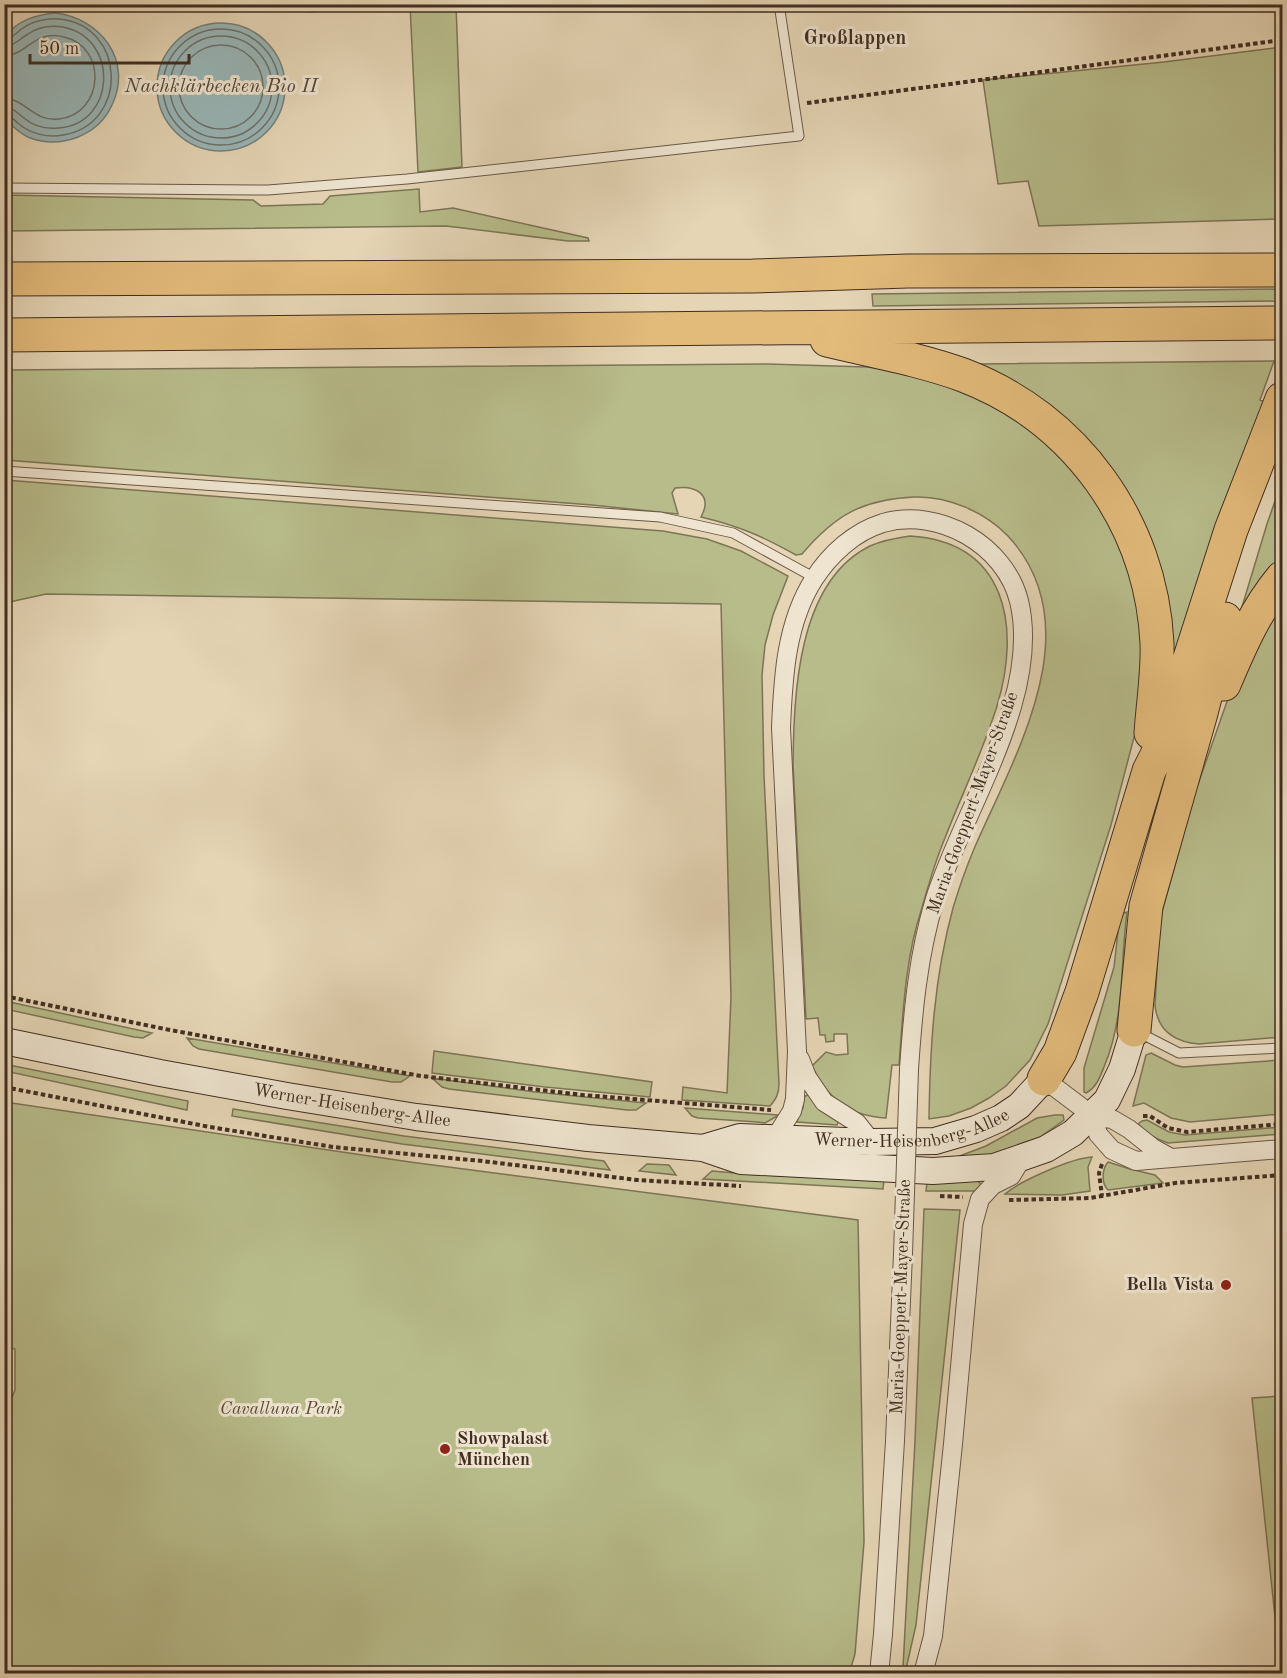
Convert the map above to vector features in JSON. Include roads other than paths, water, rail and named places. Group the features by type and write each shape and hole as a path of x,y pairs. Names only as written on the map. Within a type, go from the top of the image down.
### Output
{"highway":[{"path":"4,279 741,276 908,271 1282,270"},
{"path":"4,335 1282,323"},
{"path":"783,328 918,361 964,376 998,392 1040,418 1089,464 1129,527 1142,562 1152,602 1157,643 1156,689 1149,771"},
{"path":"1044,1079 1060,1052 1082,992 1149,771 1162,745 1231,530 1282,399"},
{"path":"1134,1030 1146,906 1201,713 1215,653 1259,506 1282,450"},
{"path":"1201,713 1220,694 1248,629 1282,578"}],"street":[{"name":"Maria-Goeppert-Mayer-Straße","path":"776,1138 792,1111 795,1099 797,1051 781,728 782,689 793,629 803,598 815,578 831,556 849,540 884,523 904,520 944,525 983,545 999,561 1019,600 1023,655 1008,717 994,755 953,848 935,899 917,976 909,1069 893,1475 879,1674"},
{"name":"Werner-Heisenberg-Allee","path":"4,1041 195,1080 416,1116 588,1138 703,1148 741,1161 933,1171 994,1167 1046,1149 1073,1133 1107,1100 1116,1084 1134,1030"},
{"name":"Maria-Goeppert-Mayer-Straße","path":"797,1051 807,1077 824,1102 857,1124 872,1142"},
{"name":"Werner-Heisenberg-Allee","path":"703,1148 740,1137 872,1142 934,1141 976,1129 1001,1118 1019,1106 1044,1079"},
{"path":"1044,1079 1093,1116 1112,1119 1171,1158"},
{"path":"1093,1116 1098,1134 1112,1149 1136,1161 1282,1149"},
{"path":"923,1674 933,1636 953,1444 972,1224 980,1199 993,1185 1011,1176 1022,1158"}],"lane":[{"path":"267,4 312,8 313,4"},
{"path":"4,188 268,190 419,177 799,136 779,4"},
{"path":"4,471 660,517 733,533 815,578"},
{"path":"1134,1030 1179,1053 1282,1048"},
{"path":"226,1674 660,1674"}],"water":[{"name":"Nachklärbecken Bio II","path":"55,13 86,23 99,33 109,44 118,73 117,89 112,105 98,125 77,137 54,142 30,138 16,130 5,119 5,37 15,26 27,19"},
{"name":"Nachklärbecken Bio II","path":"221,23 246,28 266,42 280,62 285,87 280,112 266,132 246,146 221,151 196,146 176,132 162,112 157,87 162,62 176,42 196,28"}],"place":[{"name":"Bella Vista","path":"1226,1285"},
{"name":"Showpalast München","path":"445,1449"}],"district":[{"name":"Großlappen","path":"855,39"}],"park label":[{"name":"Cavalluna Park","path":"281,1409"}]}
